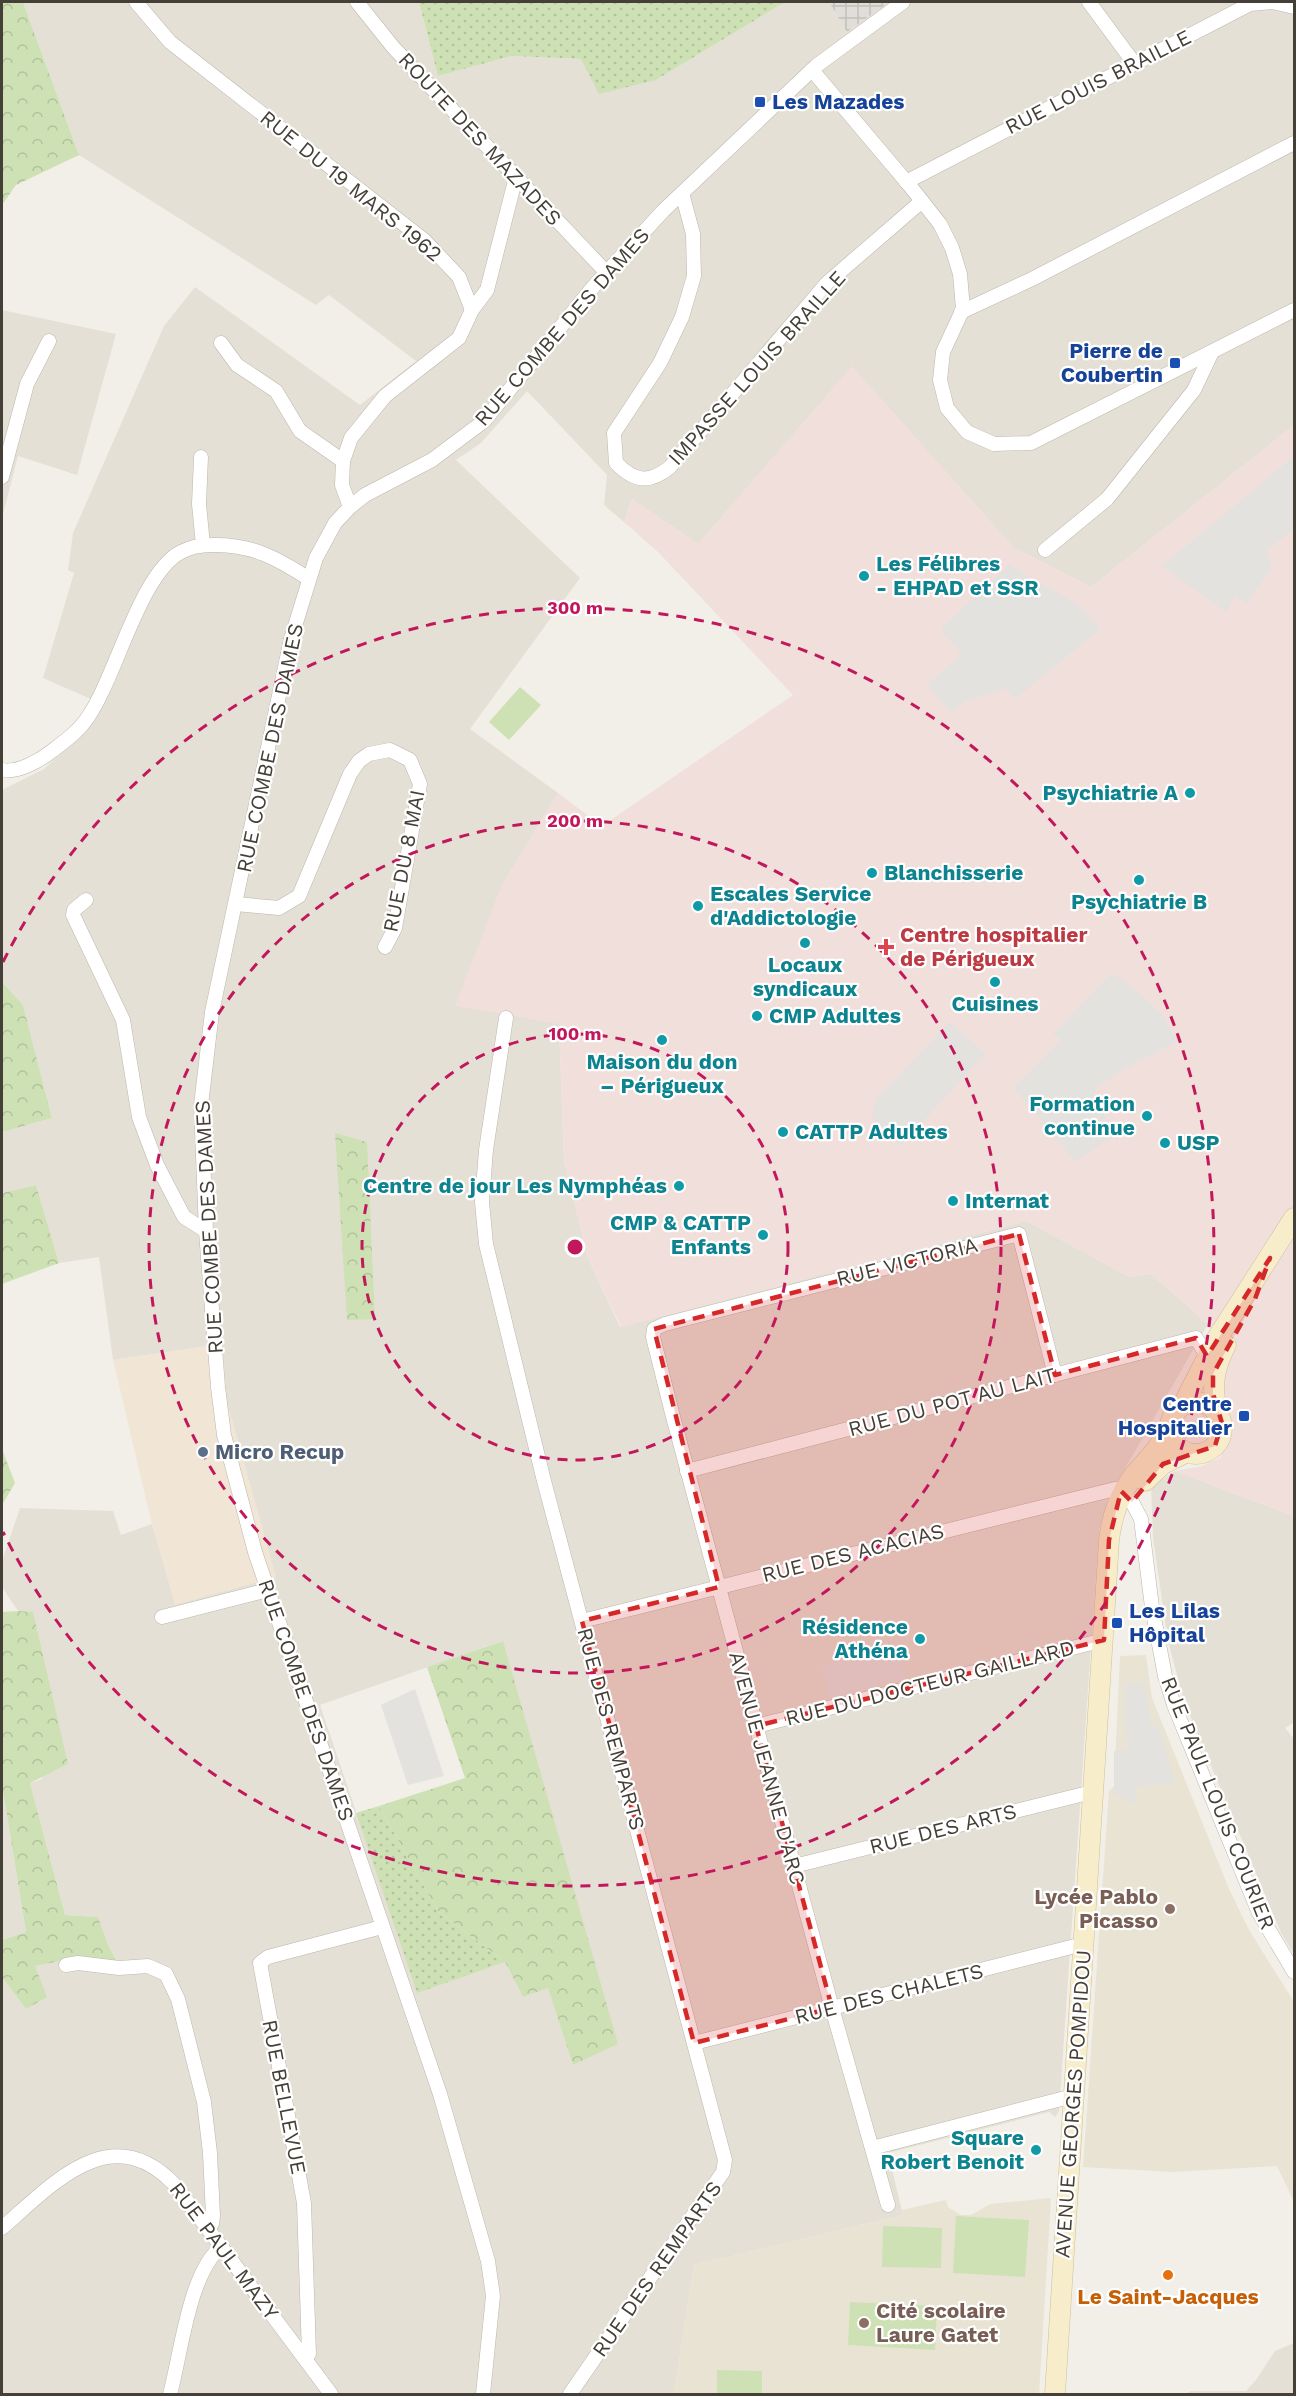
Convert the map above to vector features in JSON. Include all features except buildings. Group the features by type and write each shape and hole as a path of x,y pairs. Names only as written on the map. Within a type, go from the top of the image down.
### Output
{"main road":[{"path":"1270,1258 1255,1299 1227,1342 1214,1374 1213,1394 1222,1423 1221,1436 1215,1446 1204,1454 1185,1453 1172,1440 1169,1426 1173,1415 1183,1405 1207,1356 1243,1295 1270,1258 1294,1218"},
{"path":"1183,1405 1196,1402 1205,1404 1218,1414"},
{"name":"AVENUE GEORGES POMPIDOU","path":"1055,2394 1092,1792 1112,1517 1158,1451 1169,1426"},
{"name":"AVENUE GEORGES POMPIDOU","path":"1127,1497 1153,1473 1185,1453"}],"street":[{"name":"RUE DU 19 MARS 1962","path":"136,2 170,42 424,240 459,277 472,310"},
{"name":"ROUTE DES MAZADES","path":"357,2 393,47 606,272"},
{"name":"RUE COMBE DES DAMES","path":"483,2394 493,2296 489,2261 440,2094 250,1534 224,1435 206,1231 201,1105 212,1012 291,639 309,579 325,540 335,523 365,495 432,460 484,421 606,272 682,193 812,70 903,2"},
{"path":"1089,2 1134,63"},
{"name":"RUE LOUIS BRAILLE","path":"906,182 1250,4 1272,2 1294,7"},
{"path":"812,70 922,201 940,224 952,248 960,274 961,312 943,351 940,380 947,408 967,432 994,444 1031,443 1294,310"},
{"path":"961,312 1032,279 1294,143"},
{"path":"350,507 342,485 343,461 351,438 359,425 385,396 459,338 472,310 488,290 516,177"},
{"name":"IMPASSE LOUIS BRAILLE","path":"682,193 693,234 694,276 682,318 660,363 614,433 616,463 628,475 644,479 659,476 670,467 827,284 922,201"},
{"path":"2,477 27,384 49,341"},
{"path":"221,343 237,365 276,391 300,431 343,461"},
{"path":"1045,550 1107,499 1194,390 1212,352"},
{"path":"201,457 199,504 203,545"},
{"path":"2,770 23,767 45,756 81,727 98,700 148,590 166,563 181,552 203,545 230,544 278,558 309,579"},
{"name":"RUE DU 8 MAI","path":"236,904 279,908 299,897 350,774 359,761 369,754 390,750 410,760 420,784 394,928 386,947"},
{"path":"86,900 74,910 74,915 123,1020 135,1097 146,1139 167,1190 184,1217 206,1231"},
{"name":"RUE DES REMPARTS","path":"506,1018 486,1150 482,1220 544,1481 725,2160 723,2172 570,2394"},
{"name":"RUE VICTORIA","path":"654,1329 664,1324 1019,1234 1055,1375"},
{"name":"AVENUE JEANNE D'ARC","path":"654,1329 653,1337 687,1471 832,2008 888,2205"},
{"name":"RUE DU POT AU LAIT","path":"687,1471 1196,1338 1207,1356"},
{"name":"RUE DES ACACIAS","path":"582,1621 1110,1489 1127,1497"},
{"name":"RUE PAUL LOUIS COURIER","path":"1127,1497 1139,1513 1144,1532 1152,1607 1174,1705 1259,1913 1294,1972"},
{"path":"162,1617 268,1590"},
{"name":"RUE DU DOCTEUR GAILLARD","path":"756,1726 1104,1640"},
{"name":"RUE DES ARTS","path":"794,1866 1092,1792"},
{"name":"RUE BELLEVUE","path":"305,2357 309,2354 304,2203 260,1963 268,1957 382,1927"},
{"name":"RUE DES CHALETS","path":"694,2043 1083,1944"},
{"path":"66,1965 78,1963 119,1968 148,1966 166,1974 178,1999 204,2102 210,2153 213,2216 212,2224 207,2228"},
{"path":"872,2148 1073,2096"},
{"name":"RUE PAUL MAZY","path":"2,2228 78,2165 113,2157 133,2159 150,2165 165,2175 207,2228 331,2394"},
{"path":"170,2394 198,2281 206,2261 221,2247"}],"highlighted area":[{"path":"1019,1234 1055,1375 1196,1338 1207,1356 1270,1258 1255,1299 1213,1374 1213,1394 1222,1423 1215,1446 1163,1464 1132,1502 1121,1491 1109,1540 1104,1640 756,1726 832,2008 694,2043 582,1621 719,1587 654,1329"}],"shaded area":[{"path":"23,2 419,2 438,76 512,56 581,59 656,80 785,2 829,2 847,32 889,2 1294,2 1294,425 1091,587 1014,548 852,367 698,544 632,499 624,522 604,505 607,475 527,391 481,443 456,460 580,578 470,729 558,793 501,887 559,1024 564,1160 588,1258 620,1327 1027,1221 1129,1277 1151,1274 1208,1324 1108,1498 1099,1530 1059,2111 1055,2117 1049,2112 888,2153 903,2215 694,2265 674,2394 2,2394 2,1977 26,2009 35,1966 75,1958 119,1963 109,1947 98,1917 65,1915 30,1783 42,1779 33,1613 18,1611 2,1587 2,1561 20,1508 113,1511 121,1535 152,1524 176,1605 227,1401 222,1344 113,1360 99,1257 59,1263 36,1185 2,1193 2,1132 52,1118 23,1005 2,982 2,790 44,769 88,728 93,700 43,678 74,573 68,570 73,533 164,326 195,287 360,405 416,361 329,295 316,305 79,155","holes":["502,1641 617,2044 573,2065 548,1987 523,1997 505,1962 417,1992 320,1705"]},
{"path":"829,2 889,2 847,32"},
{"path":"2,310 116,334 77,475 18,456 2,518"},
{"name":"Centre hospitalier de Périgueux","path":"852,366 1014,548 1091,587 1294,425 1294,1516 1175,1471 1202,1466 1220,1458 1234,1428 1223,1401 1222,1362 1236,1332 1208,1324 1151,1274 1129,1277 1027,1221 621,1327 588,1258 564,1160 559,1024 455,1006 501,887 558,793 602,826 793,695 658,552 624,522 632,499 698,544"},
{"path":"1294,456 1294,529 1267,550 1272,568 1247,603 1235,596 1226,612 1162,566"},
{"path":"1009,565 1076,603 1100,629 1015,699 1005,688 965,702 951,713 927,685 962,654 940,629"},
{"path":"1112,973 1134,988 1165,1018 1177,1042 1124,1069 1097,1087 1093,1099 1116,1133 1076,1162 1014,1088 1061,1040 1053,1034"},
{"path":"950,1022 985,1054 900,1146 872,1118 876,1100"},
{"path":"222,1344 227,1401 276,1577 175,1605 152,1524 113,1360"},
{"path":"1175,1471 1294,1516 1294,1722 1285,1728 1294,1739 1294,1954 1281,1933 1184,1701 1168,1641 1153,1538 1151,1487"},
{"path":"896,1643 905,1678 829,1698 821,1666"},
{"name":"Lycée Pablo Picasso","path":"1146,1655 1152,1698 1229,1889 1249,1930 1294,2002 1294,2202 1277,2166 1173,2172 1083,2167 1109,1791 1114,1786 1120,1656"},
{"path":"1144,1682 1152,1727 1158,1725 1175,1784 1136,1786 1136,1805 1114,1794 1114,1751 1127,1749 1125,1684"},
{"path":"415,1689 444,1776 408,1785 381,1705"},
{"path":"2,1785 26,1932 2,1940"},
{"name":"Cité scolaire Laure Gatet","path":"1051,2198 1039,2394 674,2394 694,2265 903,2215 902,2210 946,2200 948,2207 961,2215 971,2215 990,2204"},
{"path":"1294,2343 1294,2394 1185,2394 1191,2391 1246,2391 1275,2351"}],"green space":[{"path":"2,2 23,2 79,155 16,185 2,205"},
{"path":"419,2 785,2 656,80 599,94 581,59 512,56 438,76"},
{"path":"520,687 541,705 509,740 489,722"},
{"path":"2,982 23,1005 52,1118 2,1132"},
{"path":"335,1133 367,1142 375,1319 347,1320"},
{"path":"36,1185 59,1263 2,1284 2,1193"},
{"path":"2,1449 15,1483 2,1505"},
{"path":"2,1612 33,1612 68,1764 30,1783 65,1915 98,1917 109,1947 119,1964 75,1958 35,1966 47,1997 26,2009 2,1977 2,1940 26,1932 2,1785"},
{"path":"503,1641 618,2044 573,2065 548,1988 523,1997 505,1962 438,1911 379,1806 465,1778 427,1667"},
{"path":"379,1806 438,1911 505,1962 417,1993 356,1813"},
{"path":"956,2216 1029,2220 1025,2277 953,2273"},
{"path":"883,2226 942,2228 941,2268 882,2267"},
{"path":"850,2302 937,2306 935,2350 848,2345"},
{"path":"717,2370 762,2371 762,2394 717,2394"}],"place":[{"name":"Les Mazades","path":"760,102"},
{"name":"Pierre de Coubertin","path":"1175,363"},
{"name":"Les Félibres - EHPAD et SSR","path":"864,576"},
{"name":"Psychiatrie A","path":"1190,793"},
{"name":"Blanchisserie","path":"872,873"},
{"name":"Psychiatrie B","path":"1139,880"},
{"name":"Escales Service d'Addictologie","path":"698,906"},
{"name":"Locaux syndicaux","path":"805,943"},
{"name":"Centre hospitalier de Périgueux","path":"886,947"},
{"name":"Cuisines","path":"995,982"},
{"name":"CMP Adultes","path":"757,1016"},
{"name":"Maison du don – Périgueux","path":"662,1040"},
{"name":"Formation continue","path":"1147,1116"},
{"name":"CATTP Adultes","path":"783,1132"},
{"name":"USP","path":"1165,1143"},
{"name":"Centre de jour Les Nymphéas","path":"679,1186"},
{"name":"Internat","path":"953,1201"},
{"name":"CMP & CATTP Enfants","path":"763,1235"},
{"name":"Centre Hospitalier","path":"1244,1416"},
{"name":"Micro Recup","path":"203,1452"},
{"name":"Les Lilas Hôpital","path":"1117,1623"},
{"name":"Résidence Athéna","path":"920,1639"},
{"name":"Lycée Pablo Picasso","path":"1170,1909"},
{"name":"Square Robert Benoit","path":"1036,2150"},
{"name":"Le Saint-Jacques","path":"1168,2275"},
{"name":"Cité scolaire Laure Gatet","path":"864,2323"}]}
